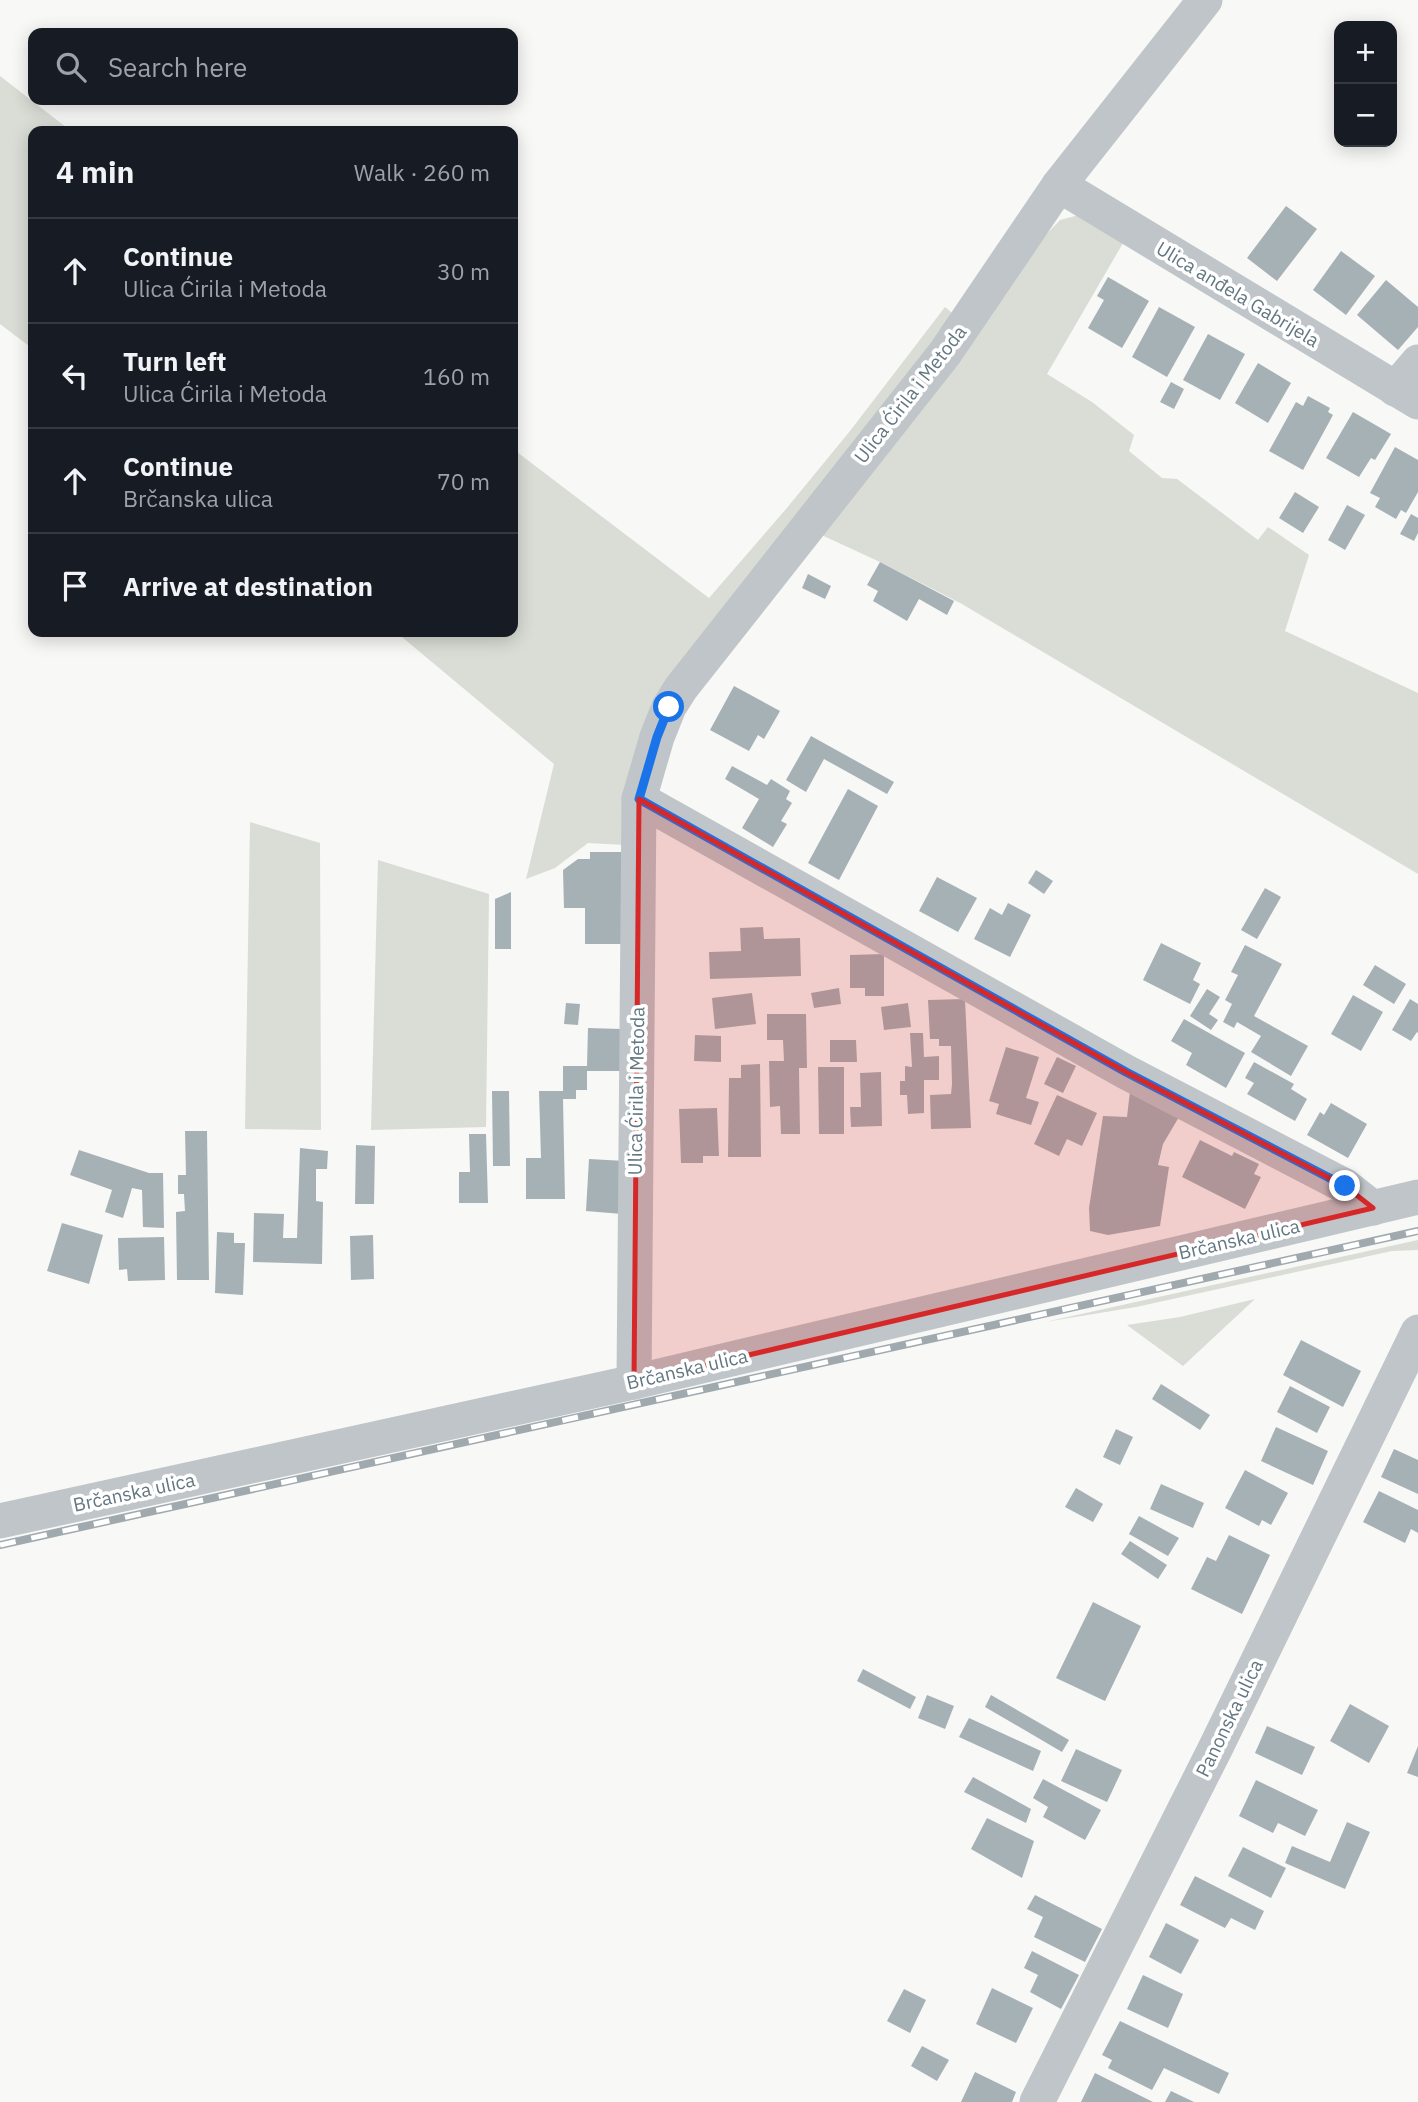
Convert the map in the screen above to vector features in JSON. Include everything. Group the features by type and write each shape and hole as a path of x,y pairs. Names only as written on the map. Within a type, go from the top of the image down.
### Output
{"street":[{"name":"Ulica Ćirila i Metoda","path":"634,1382 639,799 657,737 669,707 681,688 945,353 1059,184 1205,0"},
{"name":"Ulica anđela Gabrijela","path":"1059,184 1407,396"},
{"path":"1407,396 1418,362"},
{"path":"639,799 1126,1072 1345,1186 1373,1208"},
{"name":"Brčanska ulica","path":"0,1521 634,1382 1418,1197"},
{"name":"Panonska ulica","path":"1037,2102 1216,1747 1418,1332"}],"highlighted area":[{"path":"639,799 1126,1072 1345,1186 1373,1208 634,1382"}],"shaded area":[{"path":"0,76 28,98 28,105 37,105 65,126 28,126 28,345 0,324"},
{"path":"1079,215 1123,243 1047,374 1092,402 1134,435 1129,451 1162,478 1177,479 1258,540 1268,527 1309,555 1285,631 1418,693 1418,874 962,604 815,532 1038,243 1060,220"},
{"path":"945,307 958,318 715,624 625,845 588,843 555,868 526,879 554,764 402,637 518,637 518,453 709,598 850,431"},
{"path":"250,822 320,843 321,1130 245,1129"},
{"path":"378,860 489,894 486,1127 371,1130"},
{"path":"1418,1240 1418,1250 1392,1251 1136,1307 1045,1322"},
{"path":"1255,1299 1183,1366 1127,1325 1180,1317"}],"building":[{"path":"1286,206 1317,229 1277,281 1247,258"},
{"path":"1341,251 1375,276 1346,315 1313,290"},
{"path":"1108,277 1149,301 1122,348 1088,328 1104,300 1097,296"},
{"path":"1386,280 1418,307 1418,327 1398,350 1357,315"},
{"path":"1159,307 1195,327 1167,377 1132,357"},
{"path":"1208,334 1245,354 1220,400 1183,380"},
{"path":"1258,363 1291,383 1268,423 1235,403"},
{"path":"1171,382 1184,389 1174,409 1160,402"},
{"path":"1308,396 1330,408 1328,412 1333,415 1303,470 1269,451 1296,402 1303,406"},
{"path":"1353,412 1391,434 1375,460 1371,458 1359,477 1326,458"},
{"path":"1395,447 1418,460 1418,492 1406,513 1401,510 1396,519 1375,507 1380,498 1370,493"},
{"path":"1295,492 1319,507 1303,533 1279,518"},
{"path":"1347,505 1365,515 1345,550 1328,540"},
{"path":"1411,514 1418,518 1418,533 1414,541 1400,534"},
{"path":"880,562 954,601 947,615 919,599 907,621 873,601 878,591 867,585"},
{"path":"808,574 831,586 825,599 802,588"},
{"path":"734,686 780,711 764,739 758,735 749,751 710,730"},
{"path":"811,736 894,782 887,794 824,759 806,792 786,780"},
{"path":"732,766 767,785 771,779 790,791 786,799 792,803 781,821 787,824 773,847 742,828 759,799 725,779"},
{"path":"848,789 878,806 839,880 808,863"},
{"path":"590,852 625,852 624,944 585,944 585,908 564,908 563,870 578,859 590,859"},
{"path":"1036,870 1053,881 1044,894 1028,883"},
{"path":"937,877 977,898 958,932 919,911"},
{"path":"1265,888 1281,897 1257,939 1241,930"},
{"path":"511,892 511,949 495,949 495,899"},
{"path":"1008,903 1031,915 1010,957 974,939 990,908 1002,915"},
{"path":"763,927 764,939 800,938 801,976 710,979 709,952 741,951 740,928"},
{"path":"1161,943 1201,963 1193,980 1200,984 1190,1004 1143,980"},
{"path":"1245,945 1282,964 1254,1016 1308,1046 1291,1076 1251,1052 1261,1036 1237,1022 1234,1028 1223,1022 1232,1004 1225,1000 1238,975 1231,972"},
{"path":"884,954 884,996 865,996 865,988 850,988 850,955"},
{"path":"1375,965 1406,984 1394,1004 1363,985"},
{"path":"839,988 841,1004 814,1008 811,993"},
{"path":"1207,989 1220,997 1209,1014 1218,1020 1211,1030 1190,1016"},
{"path":"752,993 756,1024 715,1029 712,998"},
{"path":"1353,995 1383,1012 1361,1051 1331,1034"},
{"path":"965,999 971,1128 931,1129 930,1095 951,1094 952,1084 951,1046 939,1046 939,1039 930,1039 928,1000"},
{"path":"1410,999 1418,1004 1418,1033 1411,1041 1392,1030"},
{"path":"566,1003 580,1004 578,1025 564,1024"},
{"path":"908,1003 911,1027 884,1030 881,1007"},
{"path":"767,1014 806,1014 807,1068 799,1068 800,1134 781,1134 780,1106 770,1107 769,1061 784,1061 783,1040 767,1040"},
{"path":"1184,1019 1245,1053 1226,1088 1186,1065 1192,1053 1171,1041"},
{"path":"588,1028 622,1029 621,1071 587,1071 587,1090 576,1090 576,1099 563,1099 565,1199 526,1199 526,1158 541,1158 539,1091 563,1091 563,1066 587,1066"},
{"path":"910,1033 923,1033 924,1057 939,1056 939,1080 924,1080 924,1113 908,1114 907,1095 900,1095 900,1081 905,1081 905,1066 912,1067"},
{"path":"695,1035 721,1036 721,1062 694,1061"},
{"path":"830,1040 856,1040 857,1062 830,1062"},
{"path":"1006,1047 1039,1057 1026,1098 1039,1102 1031,1125 996,1114 999,1104 989,1101"},
{"path":"1057,1057 1076,1066 1063,1093 1044,1084"},
{"path":"1254,1062 1294,1084 1291,1089 1307,1099 1295,1121 1247,1094 1254,1083 1245,1078"},
{"path":"760,1064 761,1157 728,1157 729,1078 741,1078 741,1065"},
{"path":"818,1067 844,1067 844,1134 819,1134"},
{"path":"881,1072 882,1126 851,1127 850,1107 861,1107 860,1073"},
{"path":"492,1091 509,1091 510,1166 493,1166"},
{"path":"1130,1091 1179,1117 1163,1144 1158,1165 1169,1167 1160,1226 1108,1235 1090,1231 1089,1208 1103,1116 1127,1117"},
{"path":"1057,1095 1097,1113 1082,1146 1067,1139 1059,1156 1034,1144"},
{"path":"1331,1103 1367,1124 1348,1158 1307,1135 1320,1112 1324,1115"},
{"path":"717,1108 719,1156 703,1156 703,1163 681,1163 679,1109"},
{"path":"185,1131 207,1131 209,1280 177,1280 176,1212 185,1211 184,1194 178,1194 178,1175 186,1175"},
{"path":"469,1134 486,1134 488,1203 459,1203 459,1172 470,1172"},
{"path":"1200,1140 1232,1156 1234,1152 1259,1164 1254,1174 1261,1177 1245,1209 1182,1177"},
{"path":"356,1145 375,1146 374,1204 355,1204"},
{"path":"300,1148 328,1151 327,1169 316,1169 316,1201 323,1202 322,1264 253,1262 254,1213 284,1214 283,1238 297,1238"},
{"path":"79,1150 149,1173 163,1173 164,1228 143,1227 142,1190 132,1188 123,1218 105,1212 112,1190 70,1175"},
{"path":"589,1159 625,1161 622,1214 586,1211"},
{"path":"62,1223 103,1235 89,1284 47,1271"},
{"path":"217,1232 234,1233 234,1243 245,1243 243,1295 215,1293"},
{"path":"373,1235 374,1279 351,1280 350,1236"},
{"path":"164,1237 165,1280 128,1281 127,1269 119,1270 118,1238"},
{"path":"1301,1340 1361,1371 1343,1407 1283,1375"},
{"path":"1161,1384 1210,1415 1200,1430 1152,1399"},
{"path":"1290,1386 1330,1407 1317,1433 1277,1412"},
{"path":"1276,1427 1328,1451 1313,1485 1261,1461"},
{"path":"1116,1429 1133,1437 1120,1465 1103,1457"},
{"path":"1394,1449 1418,1460 1418,1494 1381,1477"},
{"path":"1245,1470 1288,1493 1271,1525 1262,1520 1259,1526 1225,1508"},
{"path":"1161,1484 1204,1503 1193,1528 1150,1509"},
{"path":"1076,1488 1103,1504 1093,1522 1065,1507"},
{"path":"1379,1491 1418,1510 1418,1533 1411,1529 1405,1543 1363,1522"},
{"path":"1139,1516 1179,1538 1168,1556 1129,1534"},
{"path":"1229,1535 1270,1555 1242,1614 1191,1589 1207,1557 1216,1561"},
{"path":"1130,1541 1167,1565 1158,1579 1121,1554"},
{"path":"1093,1602 1141,1626 1105,1701 1056,1678"},
{"path":"863,1669 916,1697 910,1709 857,1681"},
{"path":"927,1695 954,1706 945,1729 918,1718"},
{"path":"991,1695 1069,1740 1062,1752 985,1707"},
{"path":"1350,1704 1389,1726 1369,1763 1330,1741"},
{"path":"969,1718 1041,1751 1033,1771 959,1737"},
{"path":"1267,1726 1315,1747 1302,1775 1255,1753"},
{"path":"1418,1746 1418,1777 1407,1773"},
{"path":"1076,1749 1122,1770 1107,1802 1061,1781"},
{"path":"973,1777 1031,1809 1026,1823 964,1792"},
{"path":"1043,1779 1101,1810 1085,1840 1043,1817 1048,1807 1033,1798"},
{"path":"1256,1780 1318,1810 1305,1836 1278,1823 1273,1833 1239,1816"},
{"path":"987,1818 1034,1841 1022,1878 971,1849"},
{"path":"1347,1822 1370,1832 1345,1889 1285,1863 1292,1846 1330,1862"},
{"path":"1243,1847 1286,1868 1271,1898 1228,1876"},
{"path":"1195,1876 1264,1911 1255,1930 1231,1918 1225,1928 1180,1905"},
{"path":"1035,1895 1102,1929 1085,1962 1034,1937 1043,1917 1027,1909"},
{"path":"1166,1923 1199,1940 1181,1974 1149,1957"},
{"path":"1032,1951 1079,1975 1061,2009 1030,1992 1038,1975 1024,1968"},
{"path":"1143,1975 1183,1994 1168,2028 1127,2009"},
{"path":"992,1988 1033,2008 1016,2043 976,2024"},
{"path":"904,1989 926,2000 910,2033 887,2021"},
{"path":"1120,2021 1229,2073 1219,2094 1164,2068 1152,2090 1108,2068 1112,2060 1102,2055"},
{"path":"922,2046 949,2060 937,2081 911,2066"},
{"path":"975,2072 1016,2092 1012,2102 961,2102"},
{"path":"1095,2073 1153,2102 1081,2102"},
{"path":"1171,2091 1194,2102 1165,2102"}],"railway":[{"path":"0,1545 1418,1231"}],"route":[{"path":"669,707 657,737 639,799 1126,1072 1345,1186"}]}
